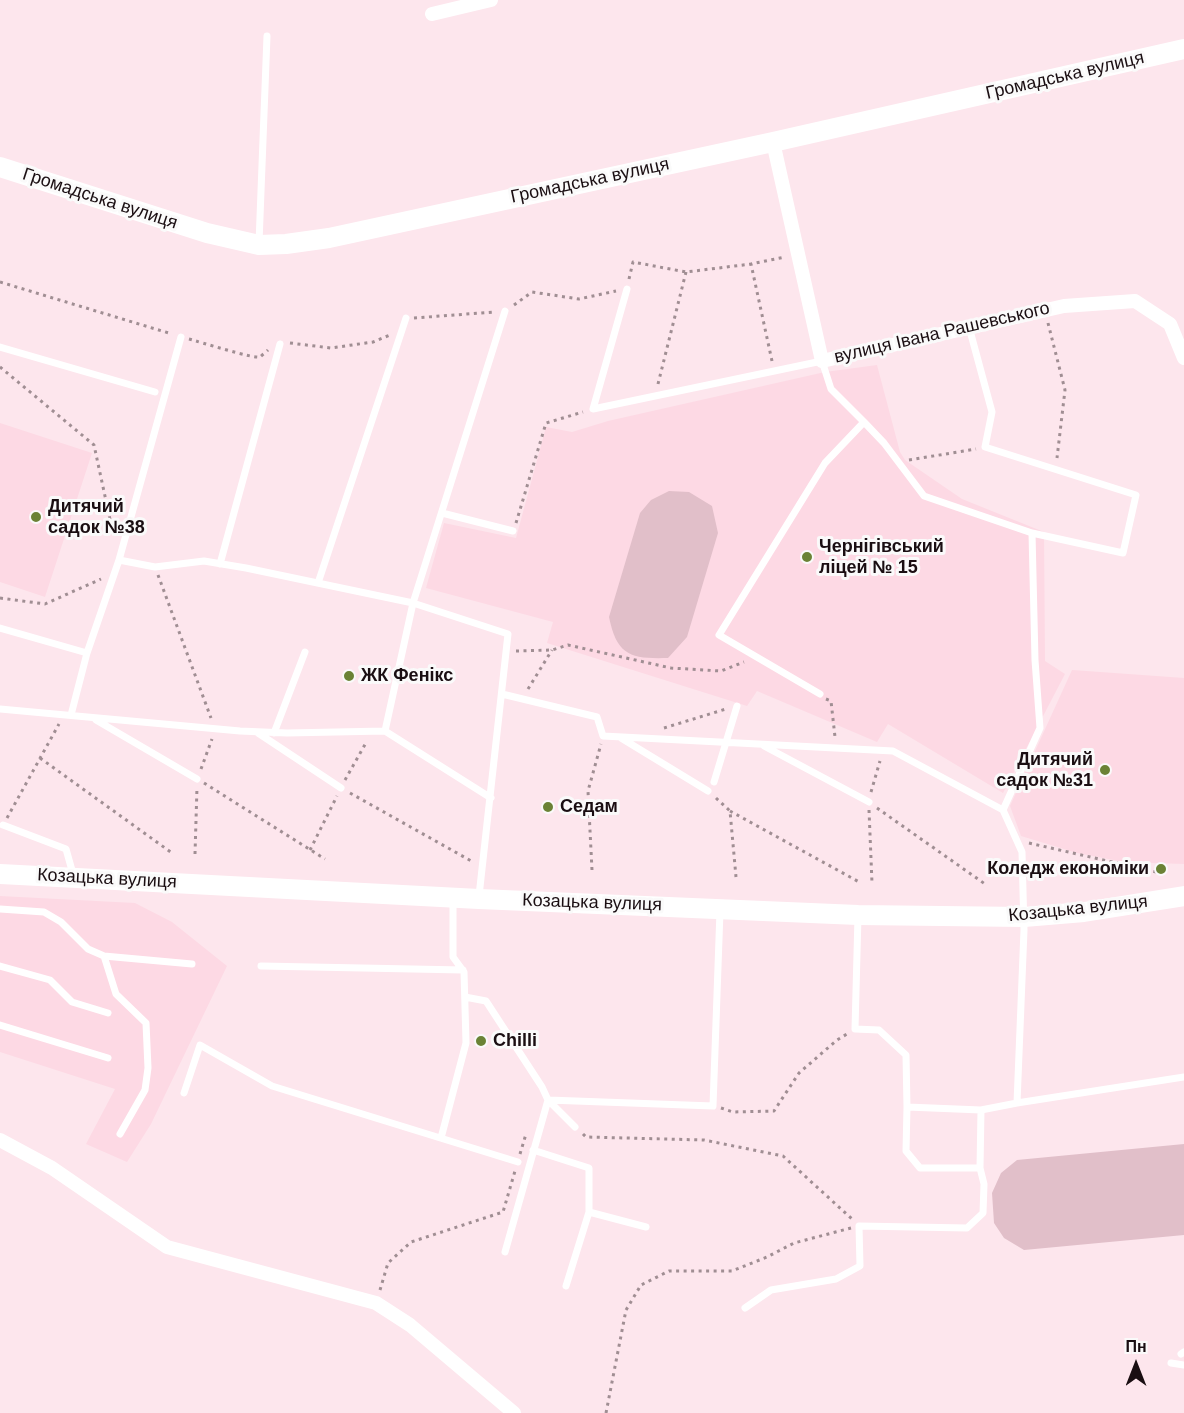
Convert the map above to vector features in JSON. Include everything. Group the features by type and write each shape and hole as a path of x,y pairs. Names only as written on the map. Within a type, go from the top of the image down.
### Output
{"street":[{"path":"432,14 491,0"},
{"name":"Громадська вулиця","path":"0,167 207,233 259,245 286,244 328,238 773,142 1184,49"},
{"name":"вулиця Івана Рашевського","path":"773,142 822,361 1064,306 1135,301 1170,324 1184,358"},
{"name":"Козацька вулиця","path":"0,874 479,899 858,915 1024,917 1084,912 1184,896"},
{"path":"0,1140 52,1168 167,1247 376,1303 410,1325 514,1413"}],"lane":[{"path":"259,245 267,36"},
{"path":"627,289 593,409 822,361 831,388 885,443 924,496 1032,533 1123,553 1136,495 985,447 992,412 969,327"},
{"path":"385,731 413,603 506,311"},
{"path":"318,583 406,318"},
{"path":"68,715 119,560 181,337"},
{"path":"220,564 280,344"},
{"path":"0,347 155,392"},
{"path":"820,694 719,635 825,463 864,422"},
{"path":"442,513 513,531"},
{"path":"1003,810 1040,728 1035,660 1032,533"},
{"path":"119,560 155,567 204,561 220,564 413,603 508,634 479,899"},
{"path":"0,628 87,653"},
{"path":"274,733 305,652"},
{"path":"502,694 597,717 603,736 893,751 1003,810 1022,852 1024,917 1017,1102"},
{"path":"714,783 737,706"},
{"path":"0,709 256,732 385,731 491,798"},
{"path":"94,719 197,778"},
{"path":"256,732 341,788"},
{"path":"619,737 708,791"},
{"path":"762,744 868,802"},
{"path":"3,825 66,849 74,877"},
{"path":"441,1138 466,1043 463,970 453,957 453,897"},
{"path":"0,909 44,912 61,922 88,949 104,956 192,964"},
{"path":"548,1100 713,1106 720,909"},
{"path":"858,915 855,1029 879,1030 906,1055 908,1107 906,1151 920,1168 980,1168"},
{"path":"104,956 116,994 147,1023 148,1068 145,1090 120,1134"},
{"path":"0,966 50,980 72,1002 108,1013"},
{"path":"261,966 463,970"},
{"path":"465,998 486,1001 542,1087 548,1100 575,1127"},
{"path":"0,1025 108,1058"},
{"path":"184,1093 200,1045 272,1086 518,1162"},
{"path":"908,1107 981,1110 1017,1102 1184,1077"},
{"path":"505,1252 548,1100"},
{"path":"745,1308 771,1290 836,1279 860,1266 859,1226 967,1228 982,1214 984,1184 980,1168 981,1110"},
{"path":"534,1150 589,1168 589,1212 566,1286"},
{"path":"589,1212 646,1227"},
{"path":"1172,1363 1184,1365"}],"path":[{"path":"406,318 506,311 532,292 579,299 627,289 633,262 686,272 751,264 798,254"},
{"path":"751,264 774,371"},
{"path":"655,397 686,272"},
{"path":"0,282 252,357 261,357 274,345 292,342 331,348 373,342 402,330"},
{"path":"1045,310 1065,390 1055,470"},
{"path":"0,367 94,444 119,560"},
{"path":"513,531 546,423 593,409"},
{"path":"898,462 985,447"},
{"path":"155,567 215,729 197,778 195,854"},
{"path":"0,598 45,604 115,572"},
{"path":"506,651 552,650 568,645 671,668 721,671 757,657"},
{"path":"522,699 552,650"},
{"path":"820,694 831,702 836,748"},
{"path":"664,728 737,706"},
{"path":"3,825 40,758 68,715"},
{"path":"310,850 372,732"},
{"path":"592,870 588,791 603,736"},
{"path":"872,883 868,802 883,751"},
{"path":"40,758 172,853"},
{"path":"197,778 325,859"},
{"path":"341,788 479,865"},
{"path":"708,791 730,811 861,883"},
{"path":"868,802 985,884"},
{"path":"730,811 736,877"},
{"path":"1017,840 1156,872"},
{"path":"713,1106 733,1112 774,1111 799,1073 837,1040 855,1029"},
{"path":"376,1303 388,1263 411,1242 503,1212 529,1126"},
{"path":"575,1127 586,1137 704,1140 783,1156 859,1226"},
{"path":"606,1413 626,1310 641,1285 669,1271 732,1271 794,1243 859,1226"}],"shaded area":[{"name":"Чернігівський ліцей № 15","path":"877,365 900,452 905,460 962,499 1044,532 1045,661 1065,674 1003,793 888,724 877,742 757,691 747,706 547,643 553,622 426,588 444,523 516,538 546,427 572,432 608,421 825,372"},
{"name":"Дитячий садок №38","path":"0,423 92,453 45,597 0,582"},
{"path":"669,491 689,492 712,506 718,533 687,637 668,658 644,658 628,653 621,647 612,630 609,617 640,513 651,500"},
{"name":"Дитячий садок №31","path":"1072,670 1184,678 1184,864 1124,862 1077,853 1021,836 1010,806"},
{"path":"0,896 135,903 172,922 227,966 151,1124 127,1162 86,1144 115,1089 0,1052"},
{"path":"1184,1144 1184,1235 1024,1250 1004,1238 994,1223 992,1193 1001,1173 1017,1160"}],"place":[{"name":"Дитячий садок №38","path":"36,517"},
{"name":"Чернігівський ліцей № 15","path":"807,557"},
{"name":"ЖК Фенікс","path":"349,676"},
{"name":"Дитячий садок №31","path":"1105,770"},
{"name":"Седам","path":"548,807"},
{"name":"Коледж економіки","path":"1161,869"},
{"name":"Chilli","path":"481,1041"}]}
